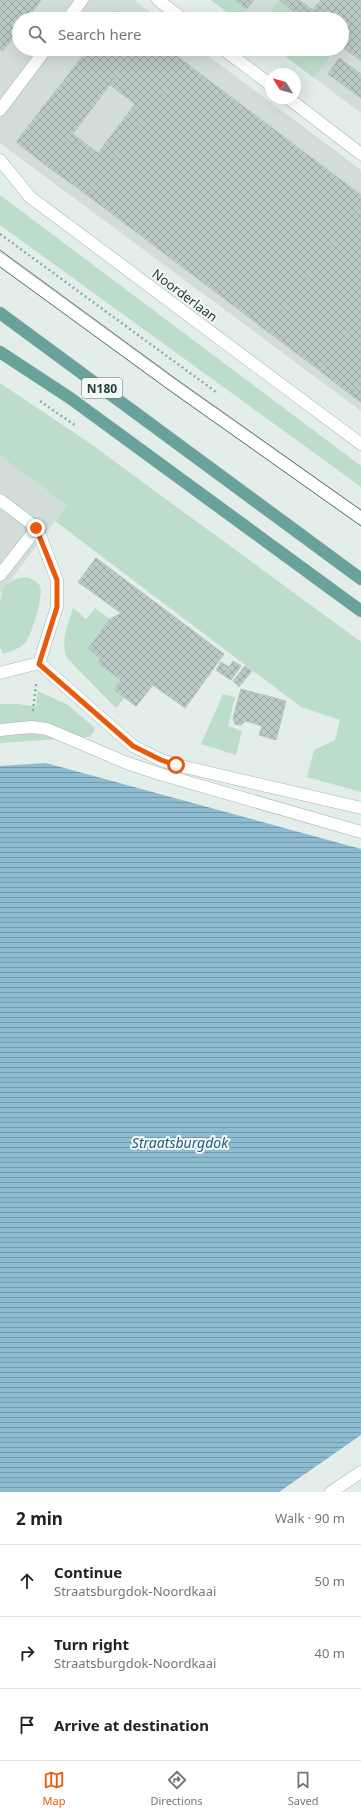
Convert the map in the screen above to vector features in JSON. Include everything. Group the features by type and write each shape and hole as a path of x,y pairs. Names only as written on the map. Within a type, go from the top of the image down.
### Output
{"main road":[{"name":"N180","path":"0,313 361,579"},
{"name":"N180","path":"0,352 70,398 361,611"}],"street":[{"path":"73,12 82,0"},
{"path":"158,0 174,12"},
{"path":"0,110 41,56"},
{"path":"232,56 265,80"},
{"path":"296,104 361,154"},
{"name":"Noorderlaan","path":"0,160 30,196 361,444"},
{"path":"0,259 178,389 361,518"},
{"path":"0,500 36,528 57,580 57,607 39,664"},
{"path":"0,575 36,528"},
{"path":"0,673 39,664"},
{"path":"39,664 129,742 161,760 176,765 361,808"},
{"path":"0,730 31,727 47,729 127,763 160,774 361,832"},
{"path":"332,1492 361,1472"}],"path":[{"path":"0,234 219,395"},
{"path":"31,727 39,664"}],"shaded area":[{"path":"0,0 134,0 150,12 12,12 12,56 208,56 265,98 265,104 273,104 361,170 361,411 0,143"},
{"path":"211,0 361,0 361,113 285,56 349,56 349,12 227,12"},
{"path":"0,456 67,505 0,594"}],"green space":[{"path":"211,0 235,0 247,9 245,12 227,12"},
{"path":"279,0 295,12 270,12"},
{"path":"285,56 331,56 314,78"},
{"path":"0,195 361,466 361,487 0,225"},
{"path":"0,383 88,442 361,642 361,792 307,777 314,750 335,740 340,720 301,707 55,521 67,505 0,456"},
{"path":"27,577 33,579 40,586 41,591 34,624 28,639 23,645 3,654 0,647 0,607 2,594 7,584"},
{"path":"73,608 86,619 95,608 110,619 101,658 98,663 121,680 114,690 124,698 116,708 67,658 64,645 67,626"},
{"path":"38,691 68,705 95,728 93,733 89,737 0,743 0,704 18,704 36,707"},
{"path":"223,694 235,697 228,726 242,731 236,755 201,744"}],"water":[{"name":"Straatsburgdok","path":"46,763 361,849 361,1435 279,1492 0,1492 0,766"}],"building":[{"path":"0,0 41,0 32,12 12,12 12,39 3,51 0,49"},
{"path":"235,0 254,0 247,9"},
{"path":"279,0 299,0 313,10 321,0 361,0 361,61 349,52 349,12 295,12"},
{"path":"83,56 125,56 129,59 48,167 16,142"},
{"path":"131,56 177,56 186,63 87,195 48,167 73,134 98,153 135,104 110,85"},
{"path":"339,58 361,74 361,98 328,74"},
{"path":"186,63 361,195 361,206 267,331 87,195"},
{"path":"361,206 361,314 319,370 267,331"},
{"path":"361,314 361,382 351,395 319,370"},
{"path":"361,382 361,402 351,395"},
{"path":"96,558 224,654 185,708 153,685 136,706 114,690 121,680 98,663 101,658 88,649 110,619 121,613 78,582"},
{"path":"233,661 241,666 231,680 223,675"},
{"path":"221,662 229,667 223,675 216,670"},
{"path":"245,666 252,671 239,687 233,681"},
{"path":"241,689 286,701 276,740 259,735 262,726 246,721 241,725 235,724 233,718"}],"tram line":[{"path":"0,250 176,379 361,510"},
{"path":"0,267 169,390 361,526"}],"route":[{"path":"36,528 57,580 57,607 39,664 133,746 161,760 176,765"}]}
